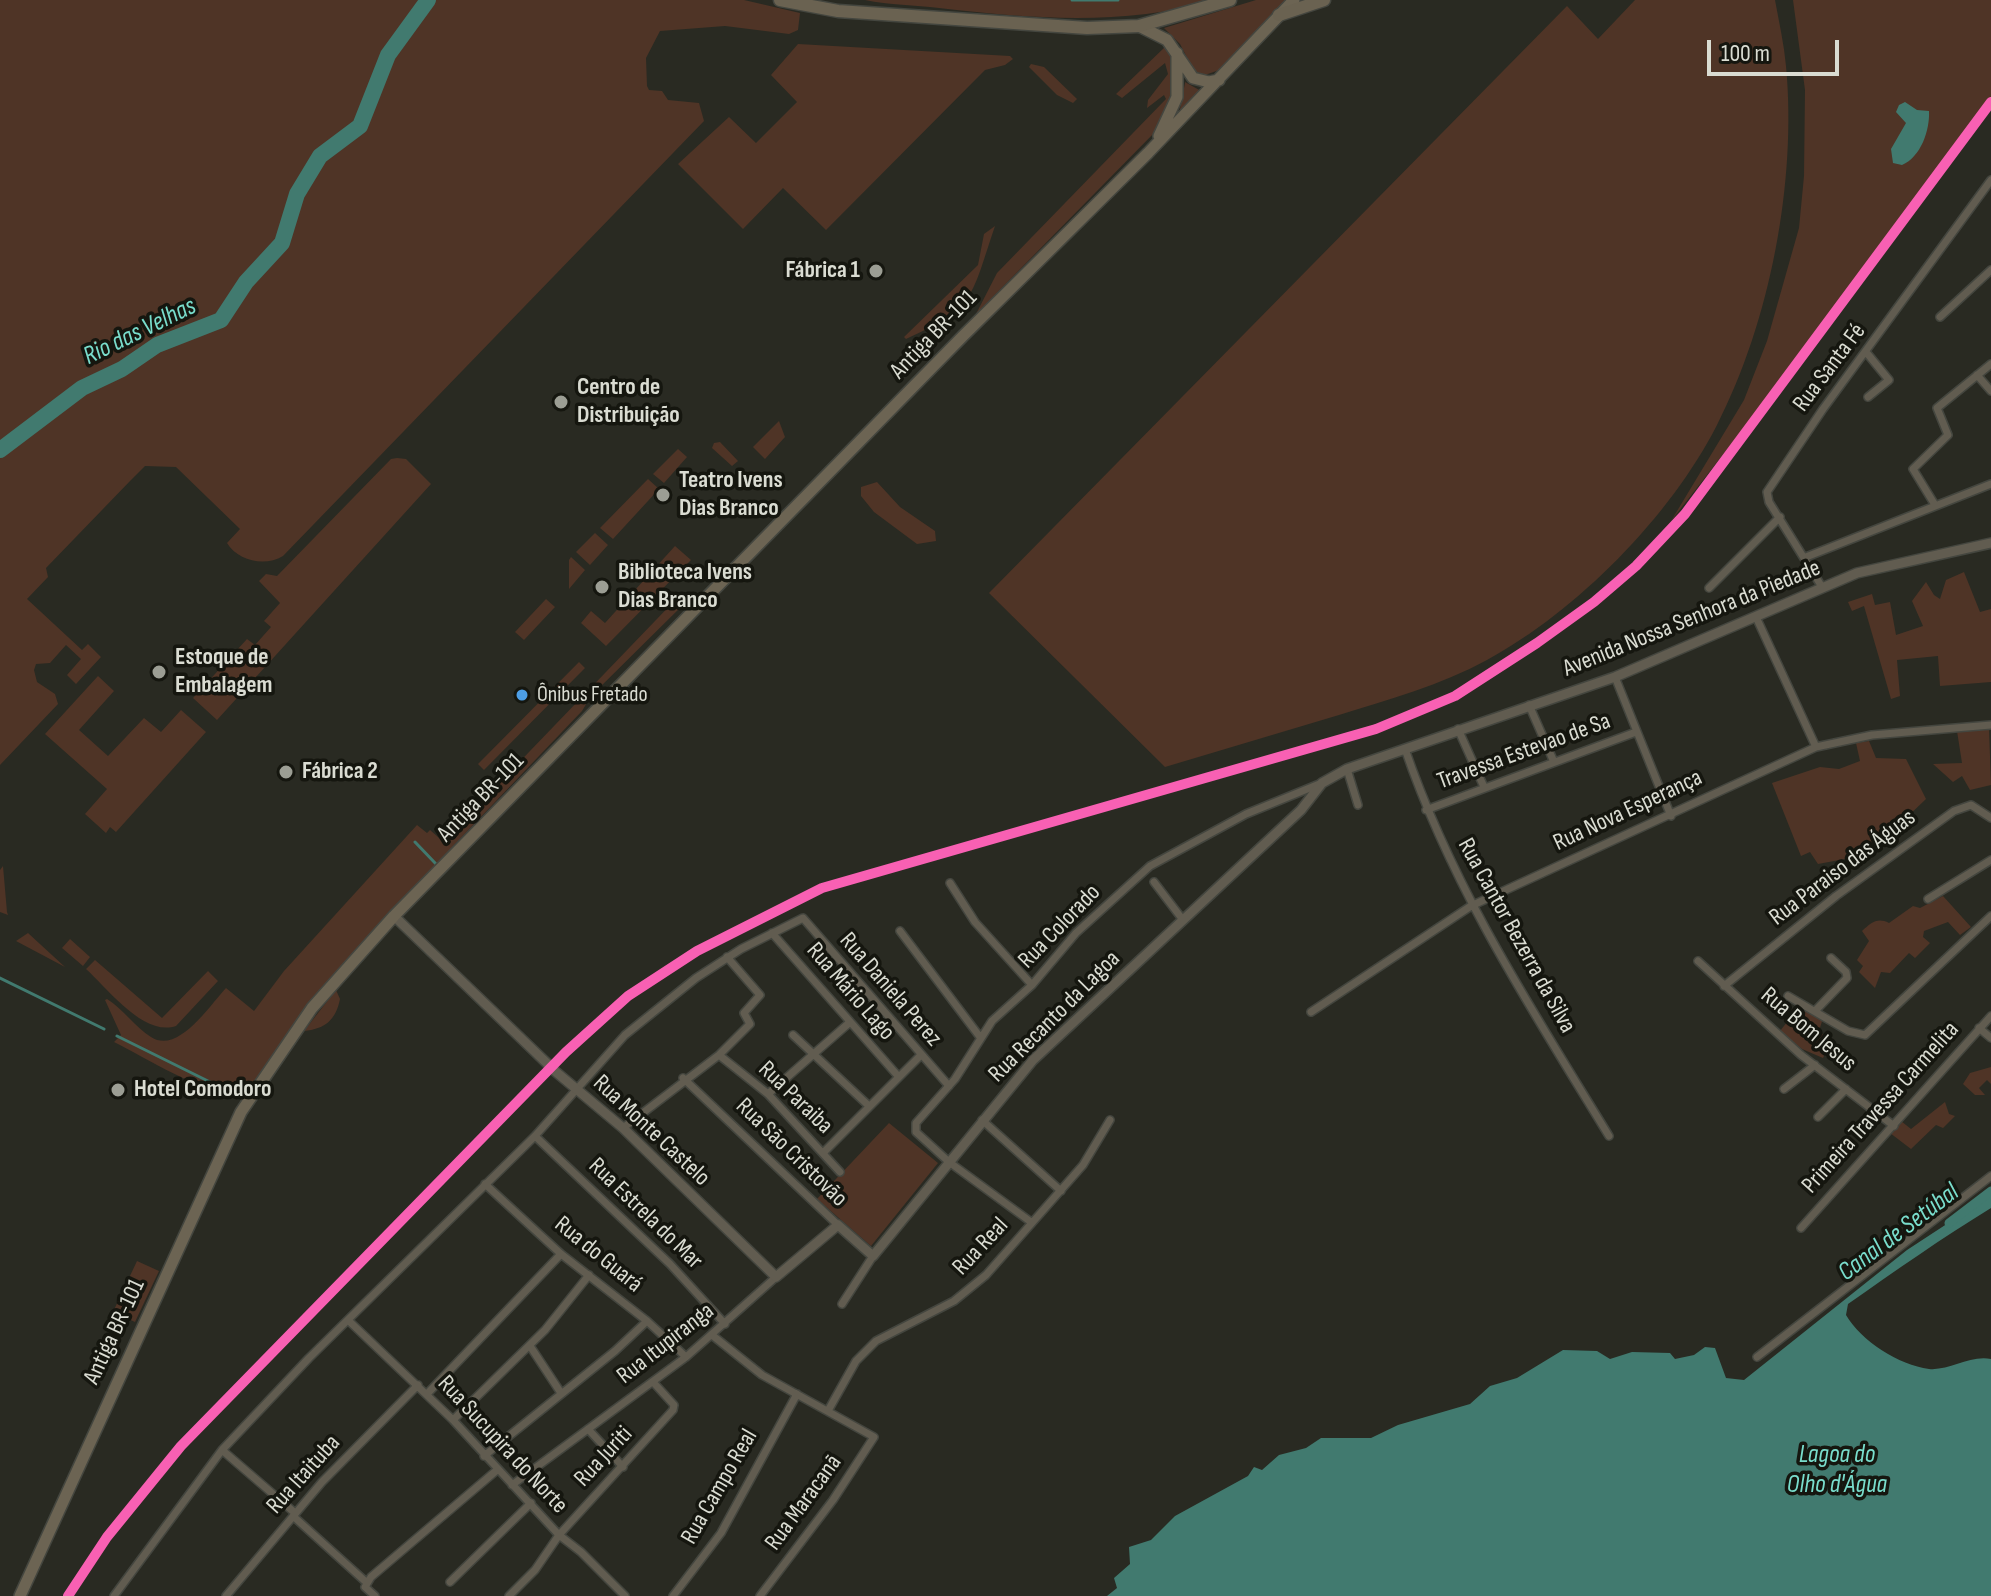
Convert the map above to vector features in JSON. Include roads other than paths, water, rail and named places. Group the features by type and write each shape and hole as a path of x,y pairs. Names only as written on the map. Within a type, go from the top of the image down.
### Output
{"highway":[{"path":"780,0 870,14 1060,28 1139,26 1230,0"},
{"path":"858,0 870,14"},
{"path":"1279,15 1324,0"}],"main road":[{"path":"1148,153 1294,0"},
{"path":"1139,26 1163,36 1193,78 1206,82 1219,80"},
{"path":"1148,153 1175,105 1177,53"},
{"name":"Antiga BR-101","path":"20,1596 241,1112 312,1008 394,916 963,336 1148,153"}],"street":[{"name":"Rua Santa Fé","path":"1822,587 1769,502 1767,492 1991,180"},
{"path":"1940,317 1991,270"},
{"path":"1866,352 1889,380 1868,397"},
{"path":"1935,505 1913,469 1948,435 1937,412 1939,406 1991,364"},
{"path":"1977,375 1991,391"},
{"path":"1806,557 1991,484"},
{"path":"1709,588 1780,517"},
{"name":"Avenida Nossa Senhora da Piedade","path":"1322,783 1347,769 1615,677 1875,567 1991,543"},
{"path":"1756,617 1816,747"},
{"path":"1615,677 1671,816"},
{"path":"1529,705 1554,762"},
{"name":"Rua Nova Esperança","path":"1311,1012 1471,906 1816,747 1888,733 1991,725"},
{"path":"1458,729 1484,787"},
{"name":"Travessa Estevao de Sa","path":"1426,810 1636,732"},
{"name":"Rua Cantor Bezerra da Silva","path":"1405,749 1426,810 1471,906 1609,1136"},
{"path":"1347,769 1358,805"},
{"name":"Rua Recanto da Lagoa","path":"842,1304 873,1256 1033,1060 1307,805 1322,783"},
{"name":"Rua Colorado","path":"949,1162 916,1132 914,1126 949,1086 980,1037 1032,985 1076,933 1158,861 1246,814 1322,783"},
{"name":"Rua Paraiso das Águas","path":"1724,986 1836,896 1954,811 1971,805 1991,818"},
{"path":"1928,899 1991,860"},
{"path":"1154,882 1183,920"},
{"path":"950,883 975,922 1032,985"},
{"name":"Rua Monte Castelo","path":"394,916 577,1089 623,1128 776,1277"},
{"path":"1788,996 1848,1031 1865,1035 1991,916"},
{"name":"Rua Daniela Perez","path":"772,933 803,918 949,1086"},
{"path":"900,931 980,1037"},
{"path":"114,1596 222,1450 535,1136 640,1021 727,957 772,933"},
{"name":"Rua Mário Lago","path":"772,933 898,1076"},
{"path":"623,1128 683,1078 719,1055 750,1024 744,1013 760,996 727,957"},
{"path":"1815,1011 1847,978 1846,972 1831,958"},
{"name":"Rua Bom Jesus","path":"1698,961 1815,1065 1894,1126"},
{"name":"Primeira Travessa Carmelita","path":"1801,1228 1991,1016"},
{"path":"768,1094 849,1023"},
{"path":"1979,1028 1991,1038"},
{"path":"793,1035 869,1106"},
{"name":"Rua Paraiba","path":"719,1055 768,1094 840,1172"},
{"path":"823,1153 920,1056"},
{"path":"1784,1089 1815,1065"},
{"name":"Rua São Cristovão","path":"683,1078 873,1256"},
{"path":"1818,1117 1846,1089"},
{"path":"982,1120 1061,1191"},
{"name":"Rua Real","path":"829,1409 852,1368 869,1347 975,1286 1083,1165 1110,1120"},
{"name":"Rua Estrela do Mar","path":"535,1136 670,1264 725,1324"},
{"path":"949,1162 1031,1222"},
{"path":"1757,1357 1991,1176"},
{"name":"Rua do Guará","path":"485,1184 561,1254 647,1321 686,1357"},
{"name":"Rua Itupiranga","path":"512,1485 686,1357 838,1225"},
{"path":"427,1394 561,1254"},
{"path":"453,1420 530,1346 589,1275"},
{"name":"Rua Sucupira do Norte","path":"349,1321 453,1420 559,1535 581,1552 625,1596"},
{"path":"484,1456 647,1321"},
{"path":"712,1335 751,1368 829,1409"},
{"path":"530,1346 561,1393"},
{"name":"Rua Juriti","path":"509,1596 535,1570 559,1535 674,1409 653,1382"},
{"name":"Rua Itaituba","path":"226,1596 294,1514 418,1385"},
{"name":"Rua Campo Real","path":"673,1596 721,1533 797,1394"},
{"name":"Rua Maracanã","path":"760,1596 833,1500 874,1438 829,1409"},
{"path":"588,1429 623,1467"},
{"path":"222,1450 369,1580"},
{"path":"375,1596 365,1587 369,1580 497,1470"},
{"path":"450,1582 531,1503"}],"water":[{"path":"1905,102 1917,110 1929,111 1929,118 1919,149 1902,165 1893,163 1891,149 1906,123 1896,112 1899,105"},
{"name":"Lagoa do Olho d'Água","path":"1991,1195 1991,1208 1848,1304 1846,1315 1871,1342 1917,1367 1937,1369 1975,1359 1991,1359 1991,1596 1107,1596 1117,1588 1114,1578 1130,1564 1129,1547 1151,1540 1175,1516 1248,1476 1254,1467 1262,1470 1279,1455 1306,1448 1321,1438 1371,1438 1398,1425 1470,1404 1490,1386 1517,1378 1563,1350 1597,1351 1610,1359 1632,1352 1670,1353 1675,1359 1694,1355 1705,1347 1715,1348 1726,1378 1744,1380 1907,1250"}],"waterway":[{"name":"Rio das Velhas","path":"0,450 82,388 122,369 157,345 221,320 246,282 282,243 297,194 320,156 360,126 388,55 428,0"},
{"path":"1072,0 1118,0"},
{"path":"415,842 436,864"},
{"path":"0,978 104,1029"},
{"path":"117,1036 214,1084"},
{"name":"Canal de Setúbal","path":"1949,1223 1991,1191"}],"place":[{"name":"Fábrica 1","path":"876,271"},
{"name":"Centro de Distribuição","path":"561,402"},
{"name":"Teatro Ivens Dias Branco","path":"663,495"},
{"name":"Biblioteca Ivens Dias Branco","path":"602,587"},
{"name":"Estoque de Embalagem","path":"159,672"},
{"name":"Ônibus Fretado","path":"522,695"},
{"name":"Fábrica 2","path":"286,772"},
{"name":"Hotel Comodoro","path":"118,1090"}]}
